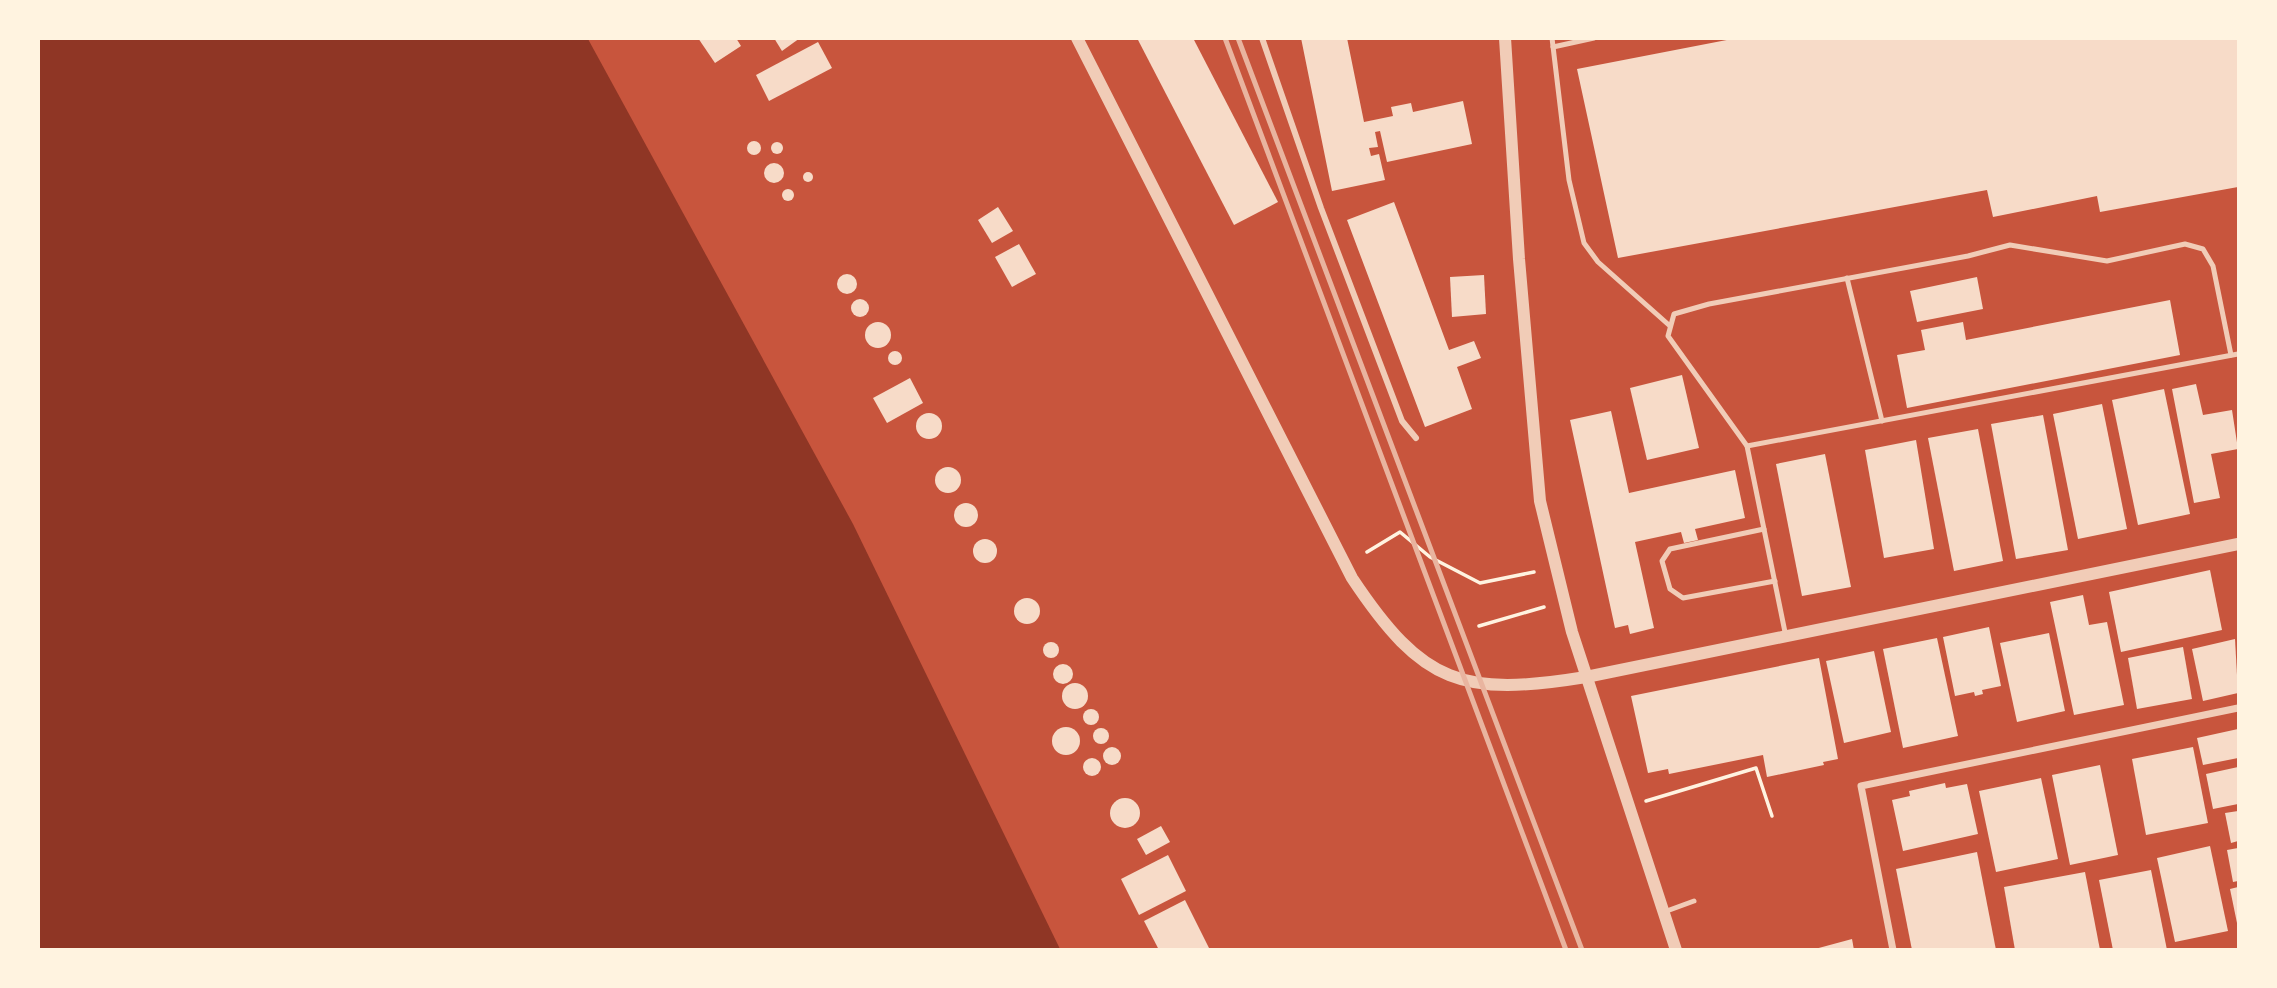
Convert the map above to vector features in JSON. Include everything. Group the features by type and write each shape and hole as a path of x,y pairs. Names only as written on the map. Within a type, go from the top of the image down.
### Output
{"street":[{"path":"1077,38 1352,578 1385,625 1420,659 1459,680 1477,685 1525,687 1586,677 2238,544"},
{"path":"1262,38 1321,208 1402,421 1416,438"},
{"path":"1506,38 1519,259 1540,501 1586,677 1676,950"},
{"path":"1893,950 1861,786 2238,708"}],"lane":[{"path":"1552,38 1569,180 1584,243 1598,262 1670,326"},
{"path":"1553,47 1594,38"},
{"path":"1747,446 2235,355 2213,266 2203,249 2185,244 2107,261 2010,245 1709,304 1674,314 1668,336 1747,446 1786,636"},
{"path":"1847,278 1882,421"},
{"path":"1764,529 1670,549 1662,561 1670,589 1683,598 1775,582"},
{"path":"1664,912 1694,901"}],"path":[{"path":"1367,552 1399,532 1430,557 1480,583 1534,572"},
{"path":"1479,626 1544,607"},
{"path":"1646,801 1756,768 1772,816"}],"shaded area":[{"path":"38,39 588,39 853,524 1060,949 39,949"}],"building":[{"path":"698,38 736,38 741,46 715,63"},
{"path":"774,38 800,38 782,51"},
{"path":"1137,38 1193,38 1278,202 1234,225"},
{"path":"1301,38 1347,38 1364,122 1393,116 1391,107 1411,103 1413,112 1463,101 1472,144 1387,162 1380,131 1375,132 1378,147 1369,148 1371,156 1379,154 1385,180 1332,191"},
{"path":"1737,38 2238,38 2238,187 2100,212 2097,196 1993,217 1987,190 1618,258 1577,69"},
{"path":"818,42 832,68 769,101 756,75"},
{"path":"754,141 759,143 759,153 754,155 749,153 747,148 749,143"},
{"path":"777,142 783,148 777,154 771,148"},
{"path":"774,163 781,166 784,173 781,180 774,183 767,180 764,173 767,166"},
{"path":"808,172 812,173 812,181 808,182 804,181 803,177 804,173"},
{"path":"783,190 793,190 793,200 783,200"},
{"path":"1394,202 1449,350 1474,341 1481,358 1457,367 1472,409 1425,427 1347,220"},
{"path":"998,207 1013,231 992,243 978,220"},
{"path":"1019,244 1036,274 1012,287 995,257"},
{"path":"847,274 854,277 857,284 854,291 847,294 840,291 837,284 840,277"},
{"path":"1484,275 1486,314 1452,317 1450,277"},
{"path":"1977,277 1983,309 1917,322 1910,291"},
{"path":"860,299 866,302 869,308 866,314 860,317 854,314 851,308 854,302"},
{"path":"2170,300 2180,355 1907,408 1897,355 1925,350 1921,330 1963,322 1966,340"},
{"path":"878,322 887,326 891,335 887,344 878,348 869,344 865,335 869,326"},
{"path":"892,351 898,351 902,358 898,365 892,365 888,361 888,355"},
{"path":"1682,375 1699,448 1647,460 1630,388"},
{"path":"910,378 923,403 887,423 873,398"},
{"path":"2196,384 2203,415 2232,410 2238,449 2211,454 2220,498 2194,503 2172,389"},
{"path":"2164,389 2190,514 2138,525 2112,400"},
{"path":"2102,404 2127,529 2078,539 2053,414"},
{"path":"1611,411 1629,493 1735,470 1745,518 1695,529 1698,540 1684,543 1681,532 1635,542 1654,628 1630,634 1628,625 1615,628 1570,420"},
{"path":"929,413 938,417 942,426 938,435 929,439 920,435 916,426 920,417"},
{"path":"2043,415 2068,550 2016,559 1991,424"},
{"path":"1978,429 2003,561 1954,571 1928,438"},
{"path":"1916,440 1934,549 1884,558 1865,450"},
{"path":"1825,454 1851,587 1802,596 1776,464"},
{"path":"948,467 957,471 961,480 957,489 948,493 939,489 935,480 939,471"},
{"path":"966,503 975,506 978,515 975,524 966,527 957,524 954,515 957,506"},
{"path":"985,539 994,542 997,551 994,560 985,563 976,560 973,551 976,542"},
{"path":"2210,570 2222,630 2121,652 2109,592"},
{"path":"2083,595 2089,625 2107,622 2124,705 2074,715 2050,602"},
{"path":"1027,598 1036,602 1040,611 1036,620 1027,624 1018,620 1014,611 1018,602"},
{"path":"1989,627 2001,686 1982,690 1983,694 1975,696 1974,692 1955,696 1943,637"},
{"path":"2049,633 2065,711 2017,722 2000,643"},
{"path":"1937,638 1958,736 1903,748 1883,649"},
{"path":"2235,639 2238,693 2203,701 2192,649"},
{"path":"1051,642 1057,644 1057,656 1051,658 1045,656 1043,650 1045,644"},
{"path":"2183,647 2192,699 2137,709 2128,658"},
{"path":"1874,651 1891,732 1844,743 1826,661"},
{"path":"1819,658 1838,759 1823,762 1824,765 1767,777 1763,755 1669,774 1668,769 1648,773 1631,696"},
{"path":"1063,664 1070,667 1073,674 1070,681 1063,684 1056,681 1053,674 1056,667"},
{"path":"1075,683 1084,687 1088,696 1084,705 1075,709 1066,705 1062,696 1066,687"},
{"path":"1091,709 1099,717 1091,725 1083,717"},
{"path":"1066,727 1076,731 1080,741 1076,751 1066,755 1056,751 1052,741 1056,731"},
{"path":"1101,728 1107,730 1107,742 1101,744 1095,742 1093,736 1095,730"},
{"path":"2238,729 2238,758 2203,765 2197,738"},
{"path":"1112,747 1118,750 1121,756 1118,762 1112,765 1106,762 1103,756 1106,750"},
{"path":"2193,747 2208,823 2146,835 2132,759"},
{"path":"1092,758 1098,761 1101,767 1098,773 1092,776 1086,773 1083,767 1086,761"},
{"path":"2100,765 2118,855 2070,865 2052,775"},
{"path":"2238,767 2238,804 2213,809 2206,774"},
{"path":"2041,778 2058,859 1996,872 1979,791"},
{"path":"1945,783 1946,788 1967,784 1978,834 1903,851 1892,800 1910,796 1909,791"},
{"path":"1125,798 1131,799 1139,807 1139,819 1131,827 1125,828 1119,827 1111,819 1110,813 1111,807 1119,799"},
{"path":"2238,811 2238,841 2231,843 2225,813"},
{"path":"1161,826 1170,842 1146,855 1137,839"},
{"path":"2210,846 2228,931 2175,942 2157,858"},
{"path":"2238,848 2238,881 2233,882 2227,850"},
{"path":"1977,852 1996,950 1912,950 1896,869"},
{"path":"1168,855 1186,891 1139,915 1121,879"},
{"path":"2151,870 2167,950 2113,950 2099,880"},
{"path":"2085,872 2100,950 2015,950 2004,887"},
{"path":"2238,887 2238,923 2237,923 2230,889"},
{"path":"1185,900 1210,950 1159,950 1144,921"},
{"path":"1852,939 1854,950 1815,950 1815,949"}],"railway":[{"path":"1225,38 1566,950"},
{"path":"1238,38 1582,950"}]}
